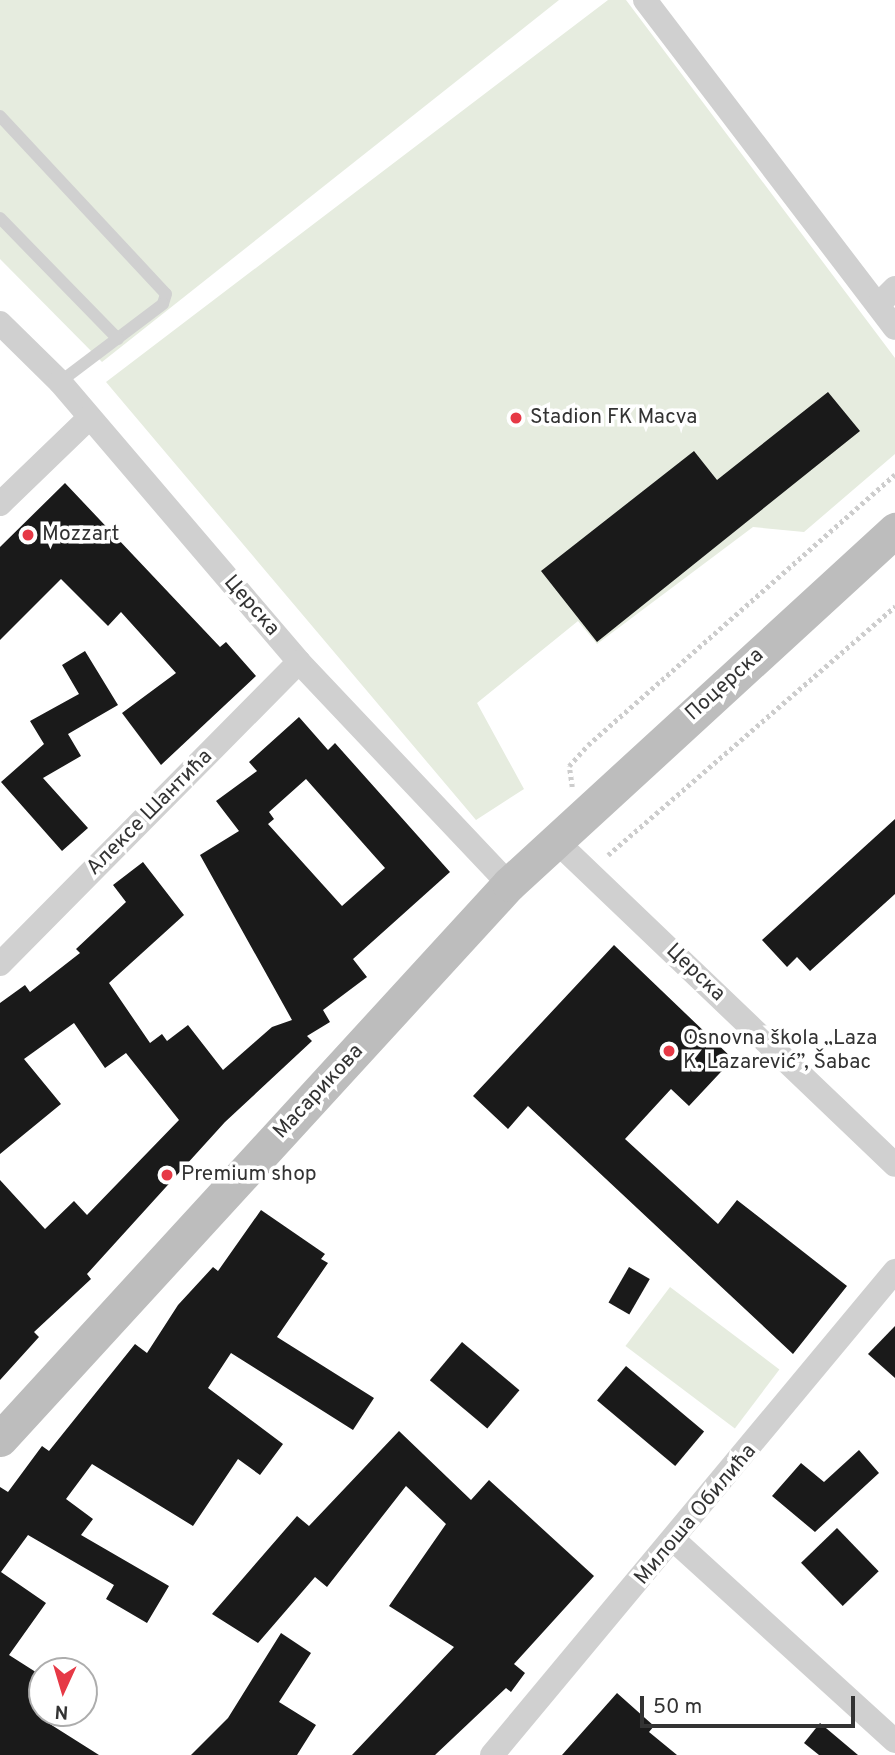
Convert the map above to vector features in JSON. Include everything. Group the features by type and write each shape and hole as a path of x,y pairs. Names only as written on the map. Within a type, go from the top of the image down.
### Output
{"main road":[{"name":"Поцерска","path":"555,840 895,530"},
{"name":"Масарикова","path":"0,1439 509,884 555,840"}],"street":[{"path":"645,0 886,296 895,328"},
{"name":"Церска","path":"0,323 60,382 299,662 509,884"},
{"path":"0,504 89,418"},
{"name":"Алексе Шантића","path":"0,964 299,662"},
{"name":"Церска","path":"555,840 895,1165"},
{"name":"Милоша Обилића","path":"492,1755 675,1541 895,1271"},
{"path":"675,1541 895,1741"}],"lane":[{"path":"0,117 166,294 163,304 60,382"},
{"path":"0,218 118,339"}],"path":[{"path":"591,807 567,778 575,759 895,474"},
{"path":"589,871 895,606"}],"shaded area":[{"path":"0,0 559,0 102,362 0,259"},
{"name":"Stadion FK Macva","path":"608,0 626,0 895,358 895,454 804,532 753,527 597,644 578,621 477,703 524,789 476,820 106,382"},
{"path":"670,1287 779,1369 735,1429 625,1346"}],"building":[{"path":"828,392 860,431 597,642 541,571 694,451 717,480"},
{"path":"65,483 220,647 226,642 256,676 161,765 122,713 176,673 121,612 108,626 61,579 0,640 0,547"},
{"path":"85,651 118,705 68,734 81,756 43,778 88,828 62,851 1,782 44,744 30,721 79,694 62,665"},
{"path":"299,717 328,750 335,743 450,872 353,959 367,977 323,1010 330,1022 307,1036 312,1041 225,1122 87,1274 91,1279 34,1332 39,1337 0,1380 0,1180 45,1229 74,1201 87,1215 179,1120 126,1053 105,1068 74,1023 24,1059 61,1104 0,1154 0,1003 25,985 30,992 80,953 76,949 126,902 113,885 143,862 184,915 109,983 150,1043 162,1034 167,1041 188,1025 223,1070 272,1027 292,1020 200,855 239,831 216,801 257,771 249,762","holes":["306,779 385,868 342,906 268,824 274,819 269,812"]},
{"path":"895,819 895,894 810,971 797,957 787,967 762,940"},
{"path":"614,945 733,1059 689,1106 671,1089 625,1139 718,1224 737,1200 847,1286 793,1354 528,1106 508,1129 473,1096"},
{"path":"261,1210 325,1254 321,1259 328,1263 277,1337 374,1398 353,1430 231,1353 208,1388 283,1444 260,1475 238,1459 193,1526 92,1464 66,1499 93,1519 81,1535 169,1586 147,1623 106,1599 114,1585 28,1535 1,1572 46,1603 9,1655 28,1667 28,1727 55,1727 99,1755 0,1755 0,1487 8,1492 42,1446 49,1451 135,1344 147,1353 178,1305 213,1267 218,1271"},
{"path":"629,1267 650,1279 629,1315 608,1303"},
{"path":"895,1326 895,1378 868,1354"},
{"path":"462,1342 519,1390 487,1429 430,1380"},
{"path":"626,1366 704,1432 675,1466 597,1400"},
{"path":"399,1431 471,1500 489,1480 594,1576 514,1664 525,1673 511,1692 506,1688 435,1755 352,1755 454,1647 389,1606 446,1524 406,1486 327,1587 315,1577 258,1643 212,1614 297,1516 309,1526"},
{"path":"859,1450 879,1473 815,1532 772,1496 801,1463 824,1482"},
{"path":"837,1528 879,1571 843,1606 801,1563"},
{"path":"281,1633 311,1653 279,1702 316,1725 297,1755 191,1755 228,1718"},
{"path":"617,1693 654,1726 649,1732 677,1755 562,1755"},
{"path":"820,1723 858,1755 819,1755 804,1743"}],"place":[{"name":"Stadion FK Macva","path":"516,418"},
{"name":"Mozzart","path":"28,535"},
{"name":"Osnovna škola „Laza K. Lazarević”, Šabac","path":"669,1051"},
{"name":"Premium shop","path":"167,1175"}]}
